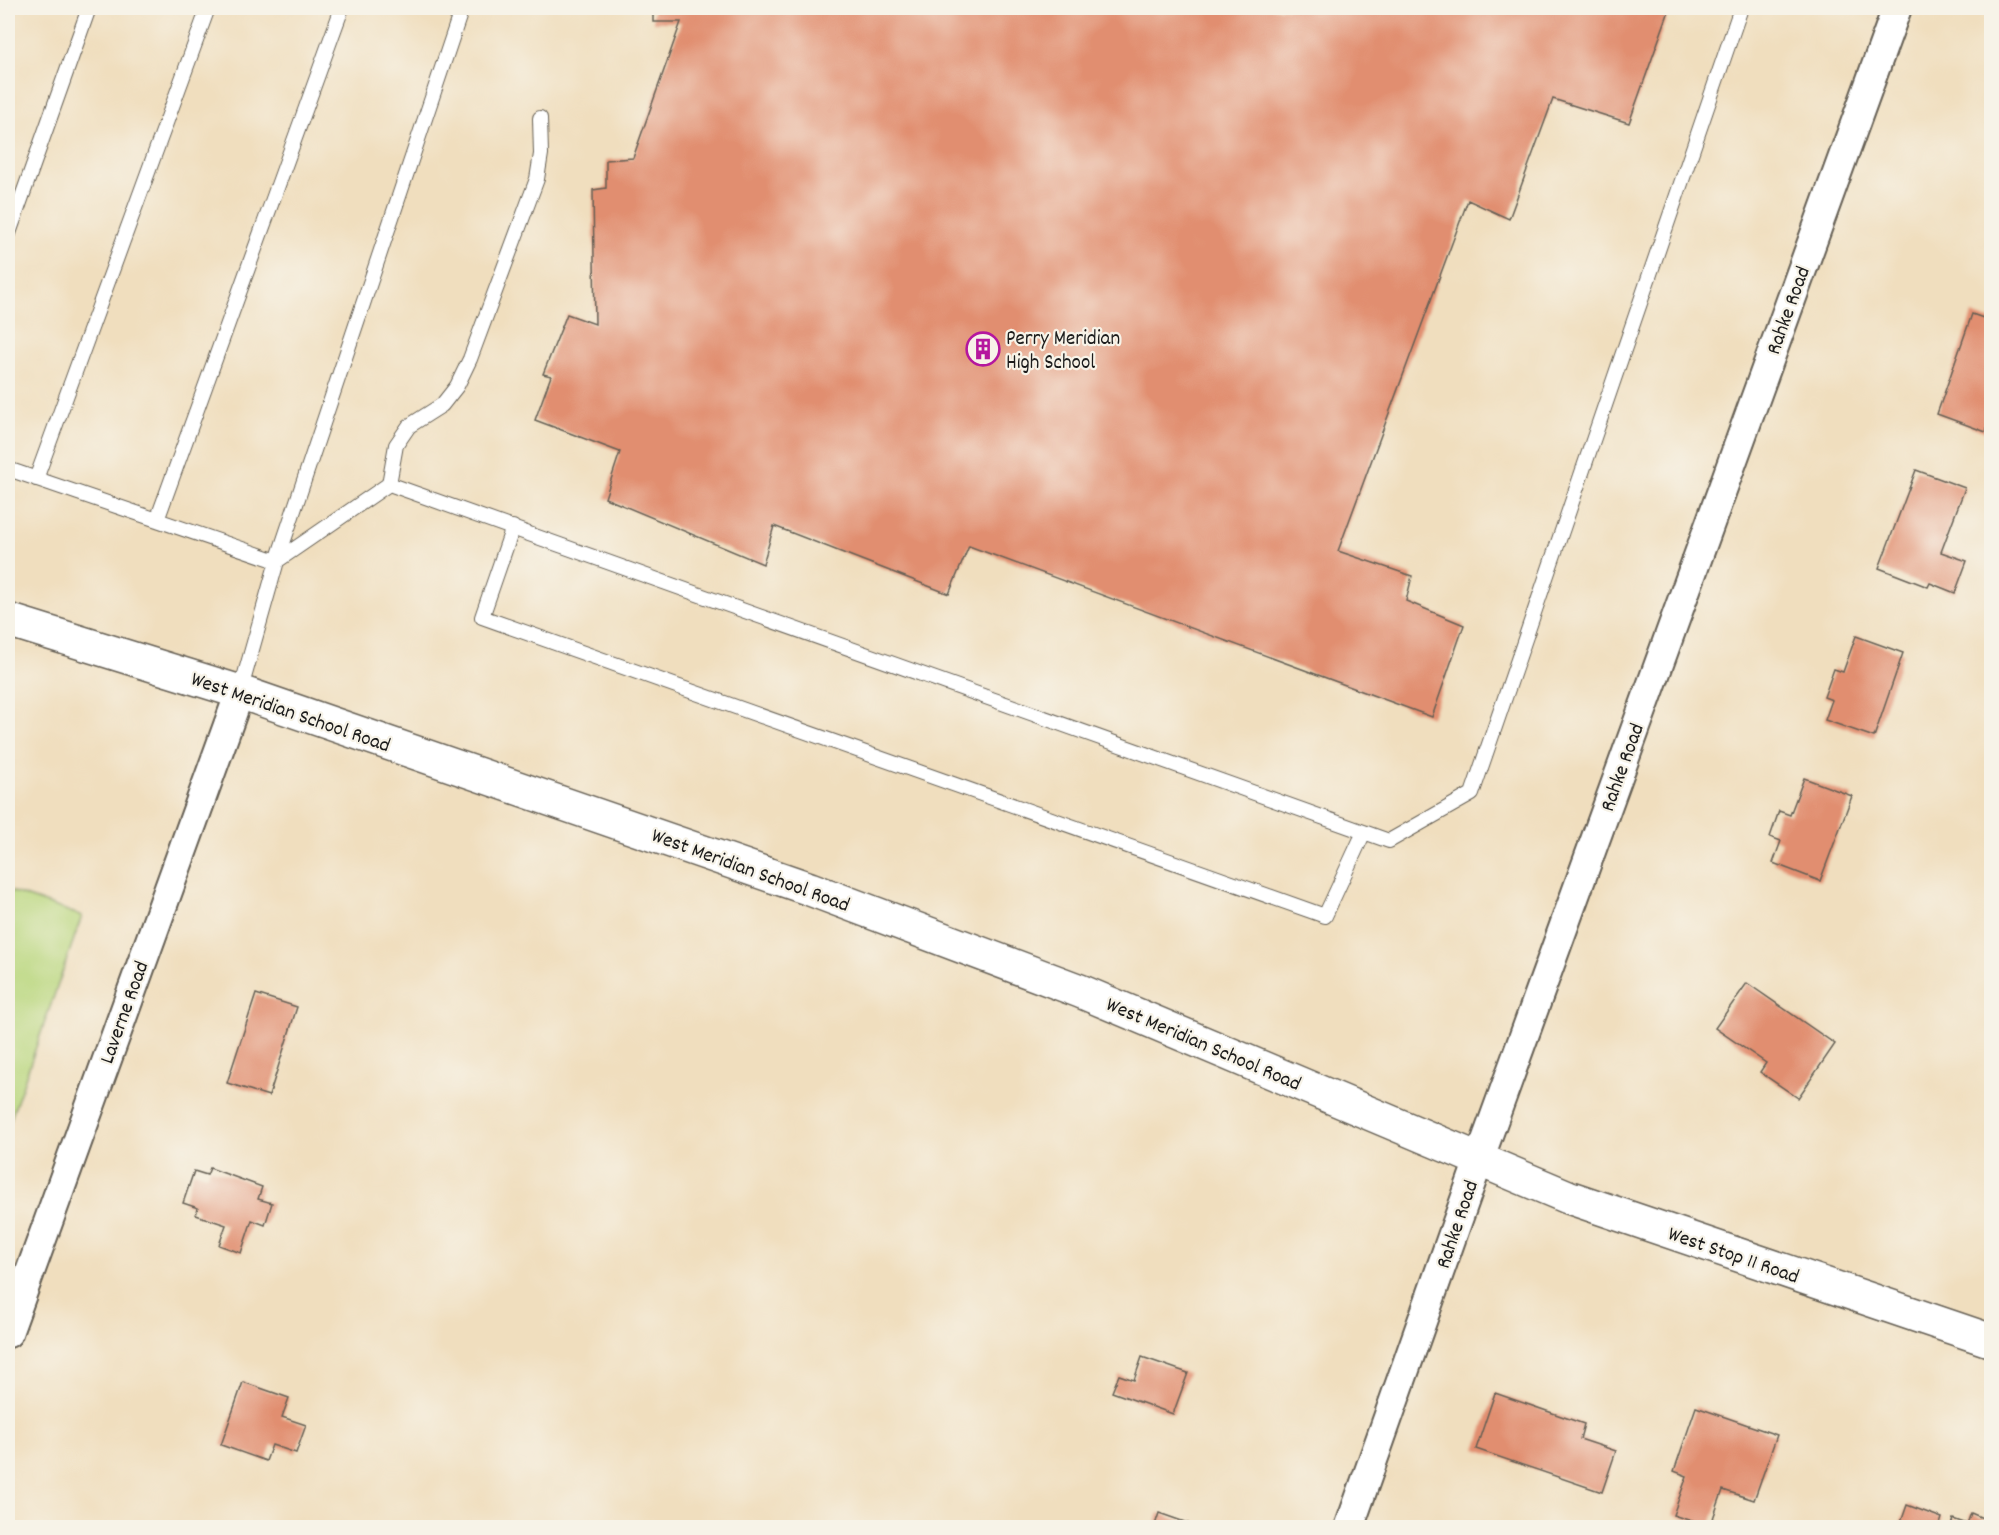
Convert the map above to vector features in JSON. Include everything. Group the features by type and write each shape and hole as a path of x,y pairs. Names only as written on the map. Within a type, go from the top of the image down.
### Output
{"main road":[{"name":"West Meridian School Road","path":"8,620 240,692 766,874 976,951 1196,1039 1479,1160"},
{"name":"West Stop 11 Road","path":"1479,1160 1568,1197 1992,1341"}],"street":[{"name":"Rahke Road","path":"1349,1527 1479,1160 1897,8"},
{"name":"Laverne Road","path":"8,1333 240,692"}],"lane":[{"path":"8,236 89,8"},
{"path":"36,479 208,8"},
{"path":"157,520 342,8"},
{"path":"240,692 276,561 462,8"},
{"path":"389,484 1389,841 1472,794 1741,8"},
{"path":"276,561 389,484 396,445 409,426 442,405 457,386 470,359 537,179 541,154 540,118"},
{"path":"8,469 276,561"},
{"path":"513,527 482,617 1325,916 1364,832"}],"green space":[{"path":"8,890 82,916 8,1127"}],"building":[{"name":"Perry Meridian High School","path":"653,8 1670,8 1629,123 1553,99 1509,219 1468,200 1338,551 1412,576 1406,601 1464,625 1432,717 969,546 949,594 774,526 763,564 605,498 620,452 535,420 551,376 543,374 567,314 595,324 593,190 606,188 606,160 633,158 681,22 653,22"},
{"path":"1972,314 1992,321 1992,415 1986,432 1937,414"},
{"path":"1916,470 1965,488 1941,552 1967,561 1955,593 1930,583 1928,587 1879,568"},
{"path":"1856,636 1903,653 1874,737 1825,720 1832,700 1824,697 1834,669 1843,672"},
{"path":"1804,778 1852,796 1820,881 1773,863 1781,841 1770,837 1779,811 1790,815"},
{"path":"1747,983 1835,1044 1798,1098 1760,1072 1766,1063 1715,1028"},
{"path":"256,994 297,1007 269,1096 227,1083"},
{"path":"210,1168 262,1187 258,1199 272,1203 265,1225 252,1220 241,1253 219,1245 226,1225 196,1215 198,1208 183,1203 194,1171 207,1175"},
{"path":"1142,1357 1188,1373 1173,1414 1112,1392 1119,1375 1134,1380"},
{"path":"243,1382 289,1398 282,1417 306,1425 296,1453 272,1445 266,1461 221,1445"},
{"path":"1495,1393 1584,1424 1580,1439 1616,1451 1602,1492 1476,1449"},
{"path":"1696,1407 1777,1435 1754,1500 1723,1490 1710,1527 1673,1515 1687,1476 1674,1471"},
{"path":"1907,1505 1942,1518 1939,1528 1899,1528"},
{"path":"1159,1513 1199,1527 1199,1528 1154,1528"},
{"path":"1971,1513 1992,1522 1992,1528 1950,1528 1953,1519 1967,1524"}],"place":[{"name":"Perry Meridian High School","path":"983,349"}]}
